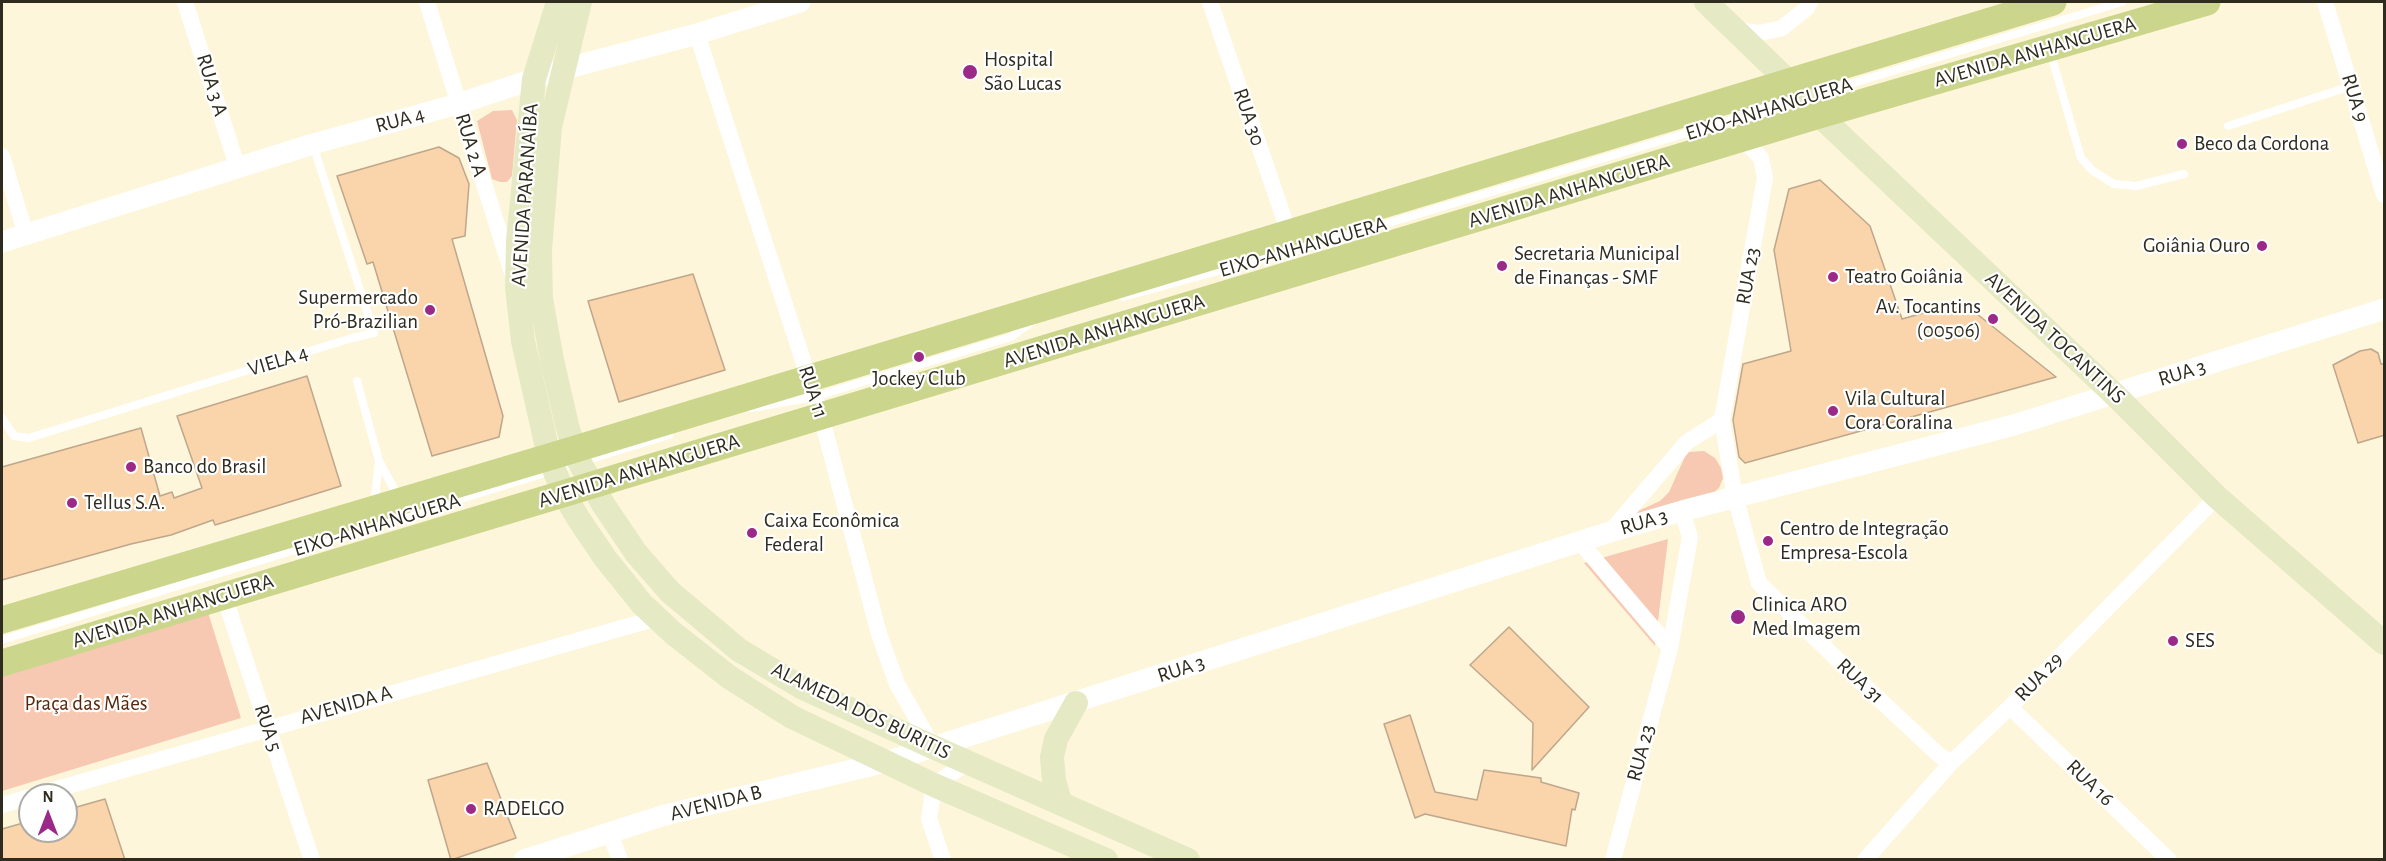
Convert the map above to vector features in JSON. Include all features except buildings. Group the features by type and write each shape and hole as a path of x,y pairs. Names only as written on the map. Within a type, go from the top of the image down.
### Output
{"main road":[{"name":"AVENIDA PARANAÍBA","path":"558,2 534,80 518,241 517,288 523,341 569,470"},
{"name":"AVENIDA PARANAÍBA","path":"569,470 567,425 545,329 540,283 540,251 550,127 579,2"},
{"name":"AVENIDA TOCANTINS","path":"1706,2 2217,496 2385,643"},
{"name":"AVENIDA ANHANGUERA","path":"2,620 400,500 569,470 813,393 1743,139 1804,98 2053,2"},
{"name":"AVENIDA ANHANGUERA","path":"2,663 224,596 569,470 813,393 1289,233 1804,98 2049,48 2207,2"},
{"name":"ALAMEDA DOS BURITIS","path":"569,470 605,558 628,589 657,618 729,677 792,717 934,785 1106,860"},
{"name":"ALAMEDA DOS BURITIS","path":"569,470 615,523 650,570 686,606 739,650 801,687 1188,860"},
{"path":"1060,802 1054,780 1052,757 1056,739 1076,703"}],"street":[{"name":"RUA 3 A","path":"186,2 238,169"},
{"name":"RUA 2 A","path":"426,2 517,288"},
{"name":"RUA 4","path":"2,242 313,144 459,104 564,69 698,34 800,2"},
{"name":"RUA 30","path":"1210,2 1289,233"},
{"path":"1735,30 1760,33 1782,28 1807,8 1810,2"},
{"name":"RUA 9","path":"2325,2 2385,195"},
{"name":"RUA 11","path":"698,34 813,393 879,634 897,684 933,747"},
{"path":"1743,139 1766,109 1804,98"},
{"name":"RUA 23","path":"1736,497 1722,420 1765,178 1764,163 1743,139"},
{"path":"2,156 26,235"},
{"name":"RUA 3","path":"909,755 1610,532 1682,511 2014,425 2385,309"},
{"path":"1610,532 1687,442 1722,420"},
{"name":"RUA 29","path":"1865,860 1951,763 2010,707 2217,496"},
{"name":"RUA 31","path":"1736,497 1759,583 1850,672 1951,763"},
{"name":"RUA 23","path":"1613,860 1670,648 1690,537 1682,511"},
{"path":"1580,542 1670,648"},
{"name":"RUA 5","path":"224,596 312,860"},
{"name":"AVENIDA A","path":"77,783 657,618"},
{"name":"RUA 16","path":"2010,707 2169,860"},
{"name":"AVENIDA B","path":"524,860 665,815 909,755"},
{"path":"943,860 929,819 934,785 968,762"},
{"path":"2,805 18,800"},
{"path":"609,833 620,860"}],"lane":[{"name":"EIXO-ANHANGUERA","path":"1113,300 1329,241 2122,2"},
{"path":"2049,48 2081,158 2093,171 2114,184 2136,186 2184,174"},
{"path":"2228,126 2351,86"},
{"name":"VIELA 4","path":"2,418 14,436 29,438 374,333 313,144"},
{"path":"752,408 813,393 1000,326 1045,318"},
{"path":"740,412 1011,337 1033,321"},
{"path":"357,381 380,461 400,500"},
{"name":"EIXO-ANHANGUERA","path":"2,640 569,470 683,430"},
{"path":"373,508 380,461"}],"green space":[{"path":"512,110 517,120 512,176 507,182 500,182 492,179 477,121 493,111"},
{"path":"1704,451 1715,458 1721,468 1723,478 1719,488 1710,496 1634,517 1638,511 1660,501 1669,492 1687,452"},
{"path":"1668,539 1655,646 1584,563"},
{"name":"Praça das Mães","path":"206,606 241,718 28,783 18,783 18,786 2,791 2,669"}],"place":[{"name":"Hospital São Lucas","path":"970,72"},
{"name":"Beco da Cordona","path":"2182,144"},
{"name":"Goiânia Ouro","path":"2262,246"},
{"name":"Secretaria Municipal de Finanças - SMF","path":"1502,266"},
{"name":"Teatro Goiânia","path":"1833,277"},
{"name":"Supermercado Pró-Brazilian","path":"430,310"},
{"name":"Av. Tocantins (00506)","path":"1993,319"},
{"name":"Jockey Club","path":"919,357"},
{"name":"Vila Cultural Cora Coralina","path":"1833,411"},
{"name":"Banco do Brasil","path":"131,467"},
{"name":"Tellus S.A.","path":"72,503"},
{"name":"Caixa Econômica Federal","path":"752,533"},
{"name":"Centro de Integração Empresa-Escola","path":"1768,541"},
{"name":"Clinica ARO Med Imagem","path":"1738,617"},
{"name":"SES","path":"2173,641"},
{"name":"RADELGO","path":"471,809"}]}
